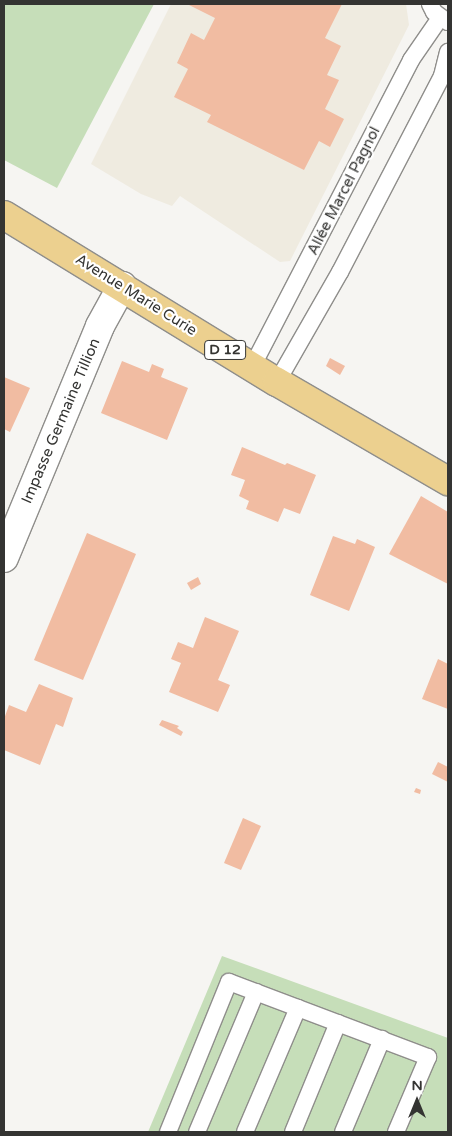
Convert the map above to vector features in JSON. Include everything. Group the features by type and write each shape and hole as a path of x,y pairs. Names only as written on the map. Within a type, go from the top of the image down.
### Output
{"main road":[{"name":"Avenue Marie Curie","path":"4,215 277,382 448,481"}],"street":[{"name":"Impasse Germaine Tillion","path":"4,558 100,326 122,286"}],"lane":[{"path":"430,4 434,12 444,20"},
{"name":"Allée Marcel Pagnol","path":"252,367 411,60 444,20"},
{"path":"277,382 340,272 442,76 448,52"},
{"path":"168,1132 229,982 428,1057 396,1132"},
{"path":"197,1132 256,992"},
{"path":"245,1132 298,1008"},
{"path":"293,1132 338,1023"},
{"path":"343,1132 382,1039"}],"shaded area":[{"path":"171,4 406,4 409,25 290,261 280,262 180,196 172,206 141,194 91,164"}],"green space":[{"path":"4,4 154,4 57,188 4,160"},
{"path":"222,956 448,1038 448,1132 148,1132"}],"building":[{"path":"187,4 342,4 325,38 341,46 327,75 339,80 325,109 344,119 330,147 319,141 304,170 207,122 211,115 174,97 188,69 177,63 191,33 204,40 215,18"},
{"path":"330,358 345,366 340,375 326,366"},
{"path":"122,361 149,372 152,364 164,369 161,377 188,388 167,440 101,413"},
{"path":"4,377 30,388 10,432 4,429"},
{"path":"242,447 285,465 287,463 316,475 300,514 284,508 278,522 246,509 249,501 239,496 245,480 231,475"},
{"path":"421,496 448,512 448,584 389,554"},
{"path":"87,533 136,554 83,680 34,660"},
{"path":"333,536 355,544 357,539 375,547 349,611 310,595"},
{"path":"198,577 201,584 191,590 187,583"},
{"path":"205,617 239,631 218,680 230,685 218,712 169,692 181,663 171,659 178,642 193,648"},
{"path":"438,659 448,664 448,709 422,699"},
{"path":"39,684 73,698 63,727 56,724 40,765 4,750 4,719 9,705 26,712"},
{"path":"162,720 179,726 177,728 183,732 181,736 159,725"},
{"path":"438,762 448,767 448,782 432,774"},
{"path":"416,788 421,790 420,794 414,792"},
{"path":"243,818 261,826 241,870 224,863"}]}
